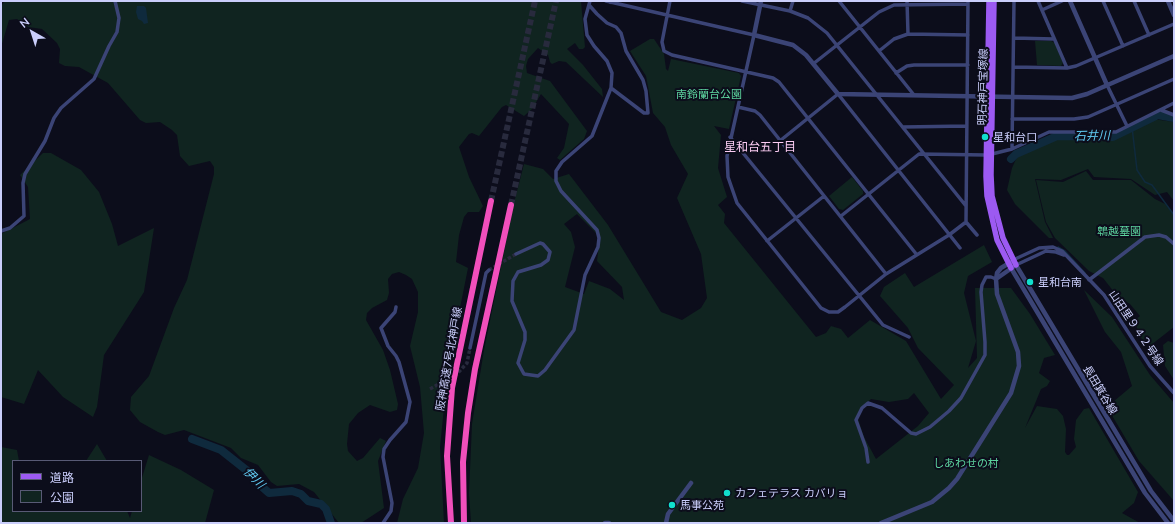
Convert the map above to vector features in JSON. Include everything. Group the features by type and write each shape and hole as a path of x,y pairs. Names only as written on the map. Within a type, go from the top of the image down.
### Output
{"highway":[{"name":"阪神高速7号北神戸線","path":"451,523 447,456 451,395 491,201"},
{"path":"464,523 463,462 468,413 479,353 511,205"}],"main road":[{"name":"明石神戸宝塚線","path":"989,1 990,96"},
{"name":"明石神戸宝塚線","path":"994,1 989,155 986,176 989,213 997,240 1012,264"}],"street":[{"path":"1,231 10,228 24,216 23,183 25,174 45,141 54,118 60,108 94,79 117,32 119,18 115,1"},
{"path":"610,1 667,16 793,44 806,55 838,94 960,248"},
{"path":"670,1 662,42 664,51 672,55 773,78 779,82 917,255"},
{"path":"742,1 760,3 790,11 818,24 878,95 966,206"},
{"path":"790,11 793,1"},
{"path":"838,1 914,95"},
{"path":"1012,149 1014,1"},
{"path":"1038,1 1067,68"},
{"path":"1042,10 1062,1"},
{"path":"1070,1 1095,59 1127,126"},
{"path":"1103,1 1123,46"},
{"path":"1134,1 1149,35"},
{"path":"1168,1 1174,15"},
{"path":"908,2 908,34"},
{"path":"813,64 879,12 894,5 908,2 968,3 966,222 978,235"},
{"path":"589,3 597,14 607,23 616,27 621,33 626,51 642,80 646,91 648,113 644,113 611,88"},
{"path":"516,254 540,243 543,244 550,252 548,260 541,265 518,272 513,281 512,301 525,332 525,340 518,363 524,374 538,376 545,370 574,330 585,275 598,247 599,238 597,230 561,191 556,181 556,171 562,162 592,136 611,88 612,73 606,61 587,34 585,18 589,3"},
{"path":"760,3 746,72 730,137 727,156 728,177 737,203 821,308 829,312 838,312 886,274 949,235 966,222"},
{"path":"1013,67 1067,68 1095,59 1174,24"},
{"path":"879,51 894,39 908,34 968,35"},
{"path":"1014,38 1054,39"},
{"path":"781,140 838,94 1072,98 1087,94 1174,56"},
{"path":"896,73 907,66 914,65 968,66"},
{"path":"1012,118 1074,119 1088,116 1117,105 1174,79"},
{"path":"841,216 919,154 967,156 989,155 1012,149 1049,132 1116,132 1174,103"},
{"path":"738,107 755,111 781,140 886,274"},
{"path":"1161,110 1174,115"},
{"path":"903,127 967,126"},
{"path":"730,137 883,325 909,337"},
{"path":"767,242 824,196"},
{"path":"1089,280 1145,237 1159,235 1166,237 1174,244"},
{"name":"山田里９４２号線","path":"1012,264 1039,248 1058,248 1104,295 1150,366 1174,393"},
{"path":"881,523 932,502 950,488 1011,393 1019,366 1018,352 996,294 996,279 997,273 1012,264"},
{"name":"長田箕谷線","path":"1012,264 1151,491 1174,521"},
{"name":"長田箕谷線","path":"1012,264 1145,493 1168,523"},
{"path":"470,348 486,274 489,270"},
{"path":"868,462 866,448 856,420 862,408 868,403 882,408 911,433 916,434 930,427 949,411 961,398 984,355 985,342 980,292 982,285 986,277 996,279"},
{"path":"383,523 391,511 392,504 383,457 384,449 406,422 410,402 407,387 396,356 388,346 381,328 395,312 396,306"},
{"path":"666,523 668,514 691,483"},
{"path":"605,523 610,523"}],"green space":[{"path":"5,1 581,1 585,47 583,49 579,49 575,43 567,49 583,65 602,89 603,97 566,62 559,61 552,64 548,55 538,48 528,59 526,66 527,73 550,81 587,131 584,139 560,160 557,158 564,148 569,124 541,94 532,109 524,116 506,105 502,107 479,136 472,133 469,134 459,147 469,177 483,206 479,212 468,212 464,217 459,235 456,262 468,268 448,368 440,447 444,523 397,523 403,499 418,468 424,433 420,387 410,346 418,312 418,292 412,279 399,272 392,274 388,279 389,293 387,300 372,308 367,313 366,320 383,350 390,370 398,404 397,410 390,412 370,405 358,413 349,424 347,444 348,451 357,461 363,458 380,438 386,441 378,461 384,508 361,523 339,523 314,492 299,484 277,486 271,482 258,465 241,458 231,448 184,430 165,435 140,422 130,410 131,397 149,376 174,308 187,280 214,174 214,167 210,161 189,166 180,156 177,135 172,130 160,122 146,123 140,120 108,83 79,67 65,66 59,63 60,49 57,43 42,29 28,27 17,19 9,20 1,47 1,6"},
{"path":"650,39 654,39 664,54 666,69 668,71 671,59 739,73 741,76 729,129 714,126 721,135 718,168 727,197 718,205 725,214 724,223 816,337 826,333 831,326 841,329 848,338 870,320 906,341 941,399 954,385 918,348 908,328 880,296 884,287 905,273 914,287 984,245 992,262 968,276 964,293 976,341 968,368 977,358 975,288 1011,288 1030,314 1055,355 1044,358 1039,373 1050,381 1047,386 1041,389 1025,428 1037,406 1057,409 1063,416 1066,429 1065,452 1069,455 1076,447 1074,439 1076,420 1084,409 1089,408 1138,492 1134,503 1122,513 1140,523 471,523 469,493 472,424 484,350 514,203 524,164 543,169 553,179 569,174 608,225 661,312 682,320 701,308 707,298 701,254 677,198 688,174 671,145 665,127 653,113 646,76 630,51","holes":["577,214 600,237 597,261 622,287 624,300 610,289 589,281 584,294 565,287 575,247 571,232 564,224","914,393 929,413 918,426 876,459 864,437 858,419 860,409 871,399 889,402 908,399"]},
{"path":"1035,41 1051,41 1055,43 1063,63 1061,66 1037,65"},
{"path":"1153,119 1174,122 1174,201 1167,192 1155,195 1131,179 1094,177 1088,169 1061,180 1035,179 1045,222 1053,238 1049,238 1015,204 1007,190 1012,168 1017,157 1055,137 1113,138"},
{"path":"43,153 51,153 81,170 99,192 112,224 118,246 154,228 144,292 104,355 97,407 93,417 63,397 38,370 24,404 1,397 1,234 30,219 28,187 20,175"},
{"name":"鵯越墓園","path":"1086,171 1093,180 1131,180 1155,199 1165,204 1174,215 1174,327 1151,345 1146,343 1139,336 1135,320 1140,316 1130,304 1118,297 1103,278 1089,271 1055,238 1046,222 1036,180 1063,182"},
{"path":"852,177 863,191 863,194 843,210 839,209 829,196"},
{"path":"1084,290 1112,317 1150,375 1174,403 1174,501 1139,461 1107,407 1132,386 1121,352 1105,332"},
{"path":"1168,341 1174,343 1174,380 1165,366 1163,345"},
{"path":"97,444 106,460 87,460"},
{"path":"1,447 17,450 19,460 12,460 12,512 127,512 130,518 132,512 142,512 142,478 149,455 181,470 214,490 205,523 1,523"}],"water":[{"path":"137,6 144,6 146,8 148,23 144,24 138,19 136,12"}],"waterway":[{"name":"石井川","path":"1011,159 1016,154 1057,136 1113,137 1158,115 1174,118"},
{"path":"1132,127 1137,170 1145,182 1152,185 1174,215"},
{"path":"1058,247 1065,251 1085,273"},
{"name":"伊川","path":"192,439 221,450 250,473 269,493 292,491 301,494 308,501 321,504 326,509 331,523"}],"tunnel":[{"path":"491,201 535,1"},
{"path":"511,205 556,1"},
{"path":"489,270 516,254"},
{"path":"430,389 457,374 467,363 470,348"}],"place":[{"name":"星和台口","path":"985,137"},
{"name":"星和台南","path":"1030,282"},
{"name":"カフェテラス カバリョ","path":"727,493"},
{"name":"馬事公苑","path":"672,505"}],"district":[{"name":"星和台五丁目","path":"760,147"}],"park label":[{"name":"南鈴蘭台公園","path":"709,94"},
{"name":"しあわせの村","path":"966,463"}]}
